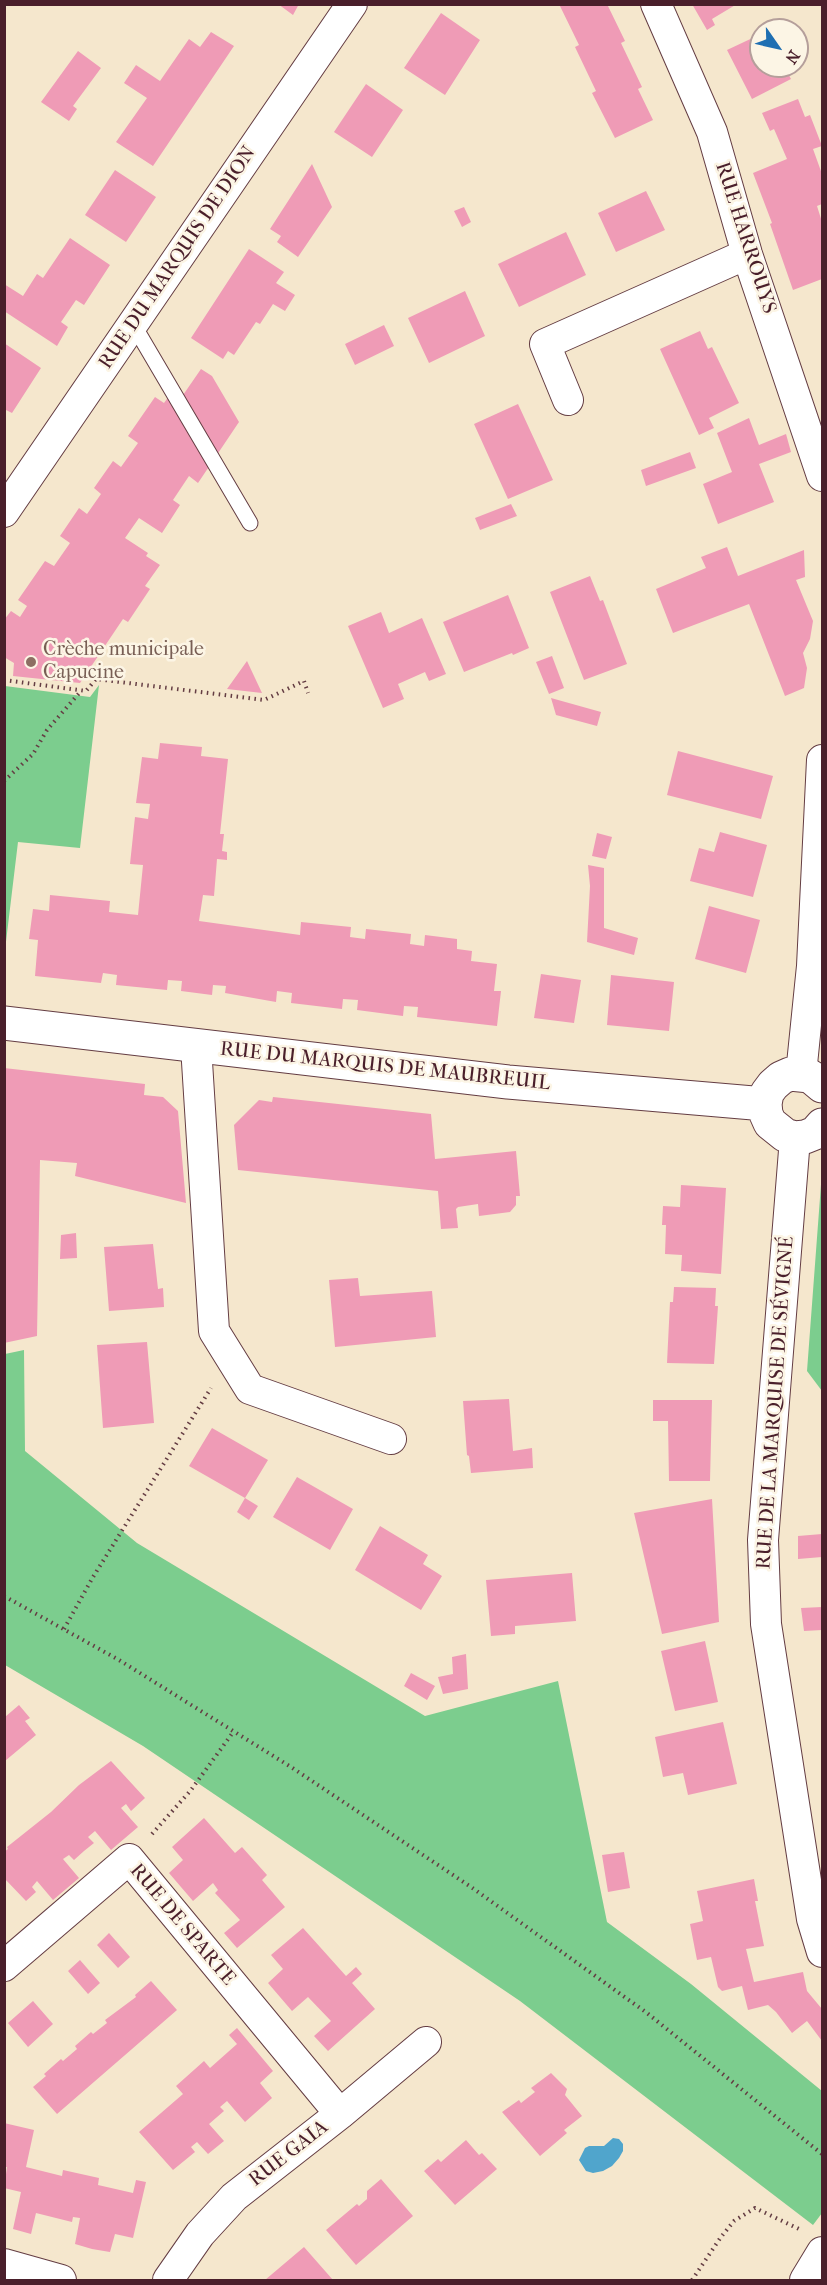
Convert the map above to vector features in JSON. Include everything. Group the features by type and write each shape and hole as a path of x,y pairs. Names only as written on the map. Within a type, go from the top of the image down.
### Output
{"street":[{"name":"RUE DU MARQUIS DE DION","path":"4,512 352,4"},
{"name":"RUE HARROUYS","path":"656,4 712,132 747,254 822,476"},
{"path":"568,400 545,344 747,254"},
{"path":"808,1132 777,1130 770,1123 765,1104 767,1093 781,1078 790,1074 812,1080 812,966 822,760"},
{"name":"RUE DU MARQUIS DE MAUBREUIL","path":"4,1023 508,1082 765,1104"},
{"path":"196,1046 214,1331 250,1389 391,1439"},
{"name":"RUE DE LA MARQUISE DE SÉVIGNÉ","path":"808,1132 763,1540 766,1624 812,1919 822,1952"},
{"name":"RUE DE SPARTE","path":"4,1966 129,1859 340,2114"},
{"name":"RUE GAIA","path":"168,2280 200,2234 234,2197 340,2114 426,2042"},
{"path":"805,2280 813,2242"},
{"path":"4,2264 61,2280"}],"lane":[{"path":"133,324 250,523"}],"path":[{"path":"4,680 86,691 96,679 264,700 304,681 308,693"},
{"path":"4,781 33,754 47,730 81,690"},
{"path":"64,1629 93,1577 230,1356"},
{"path":"4,1596 119,1660 234,1731 471,1887 647,2013 822,2154"},
{"path":"129,1859 176,1810 234,1731"},
{"path":"692,2280 734,2221 755,2208 813,2242"}],"green space":[{"path":"99,685 80,848 18,842 5,950 5,686 90,697"},
{"path":"822,1171 822,1391 807,1371"},
{"path":"24,1350 25,1451 137,1543 425,1716 558,1681 607,1922 691,1984 822,2091 822,2213 813,2225 520,2001 143,1746 5,1665 5,1354"}],"water":[{"path":"613,2138 619,2139 623,2144 623,2151 619,2158 603,2171 593,2173 586,2171 579,2160 585,2148 604,2146"}],"building":[{"path":"278,4 299,4 293,15"},
{"path":"559,4 607,4 625,41 621,43 642,87 638,89 653,120 615,138 592,93 596,91 575,47 579,45"},
{"path":"692,4 737,4 712,19 715,25 707,30"},
{"path":"441,13 480,40 445,95 404,68"},
{"path":"211,32 234,46 153,166 116,142 147,98 124,83 136,65 160,81 189,39 200,47"},
{"path":"749,40 749,78 791,79 752,99 727,50"},
{"path":"78,51 101,68 73,106 77,109 69,121 41,102"},
{"path":"366,84 403,110 372,157 334,132"},
{"path":"798,99 805,117 810,115 822,146 813,149 822,174 822,204 817,206 822,222 822,279 793,290 770,224 772,223 753,173 787,159 774,129 770,131 762,113"},
{"path":"312,164 332,207 298,257 277,242 281,236 270,229"},
{"path":"115,170 156,197 126,242 85,215"},
{"path":"646,191 665,230 616,252 598,213"},
{"path":"464,207 471,222 462,227 454,211"},
{"path":"566,232 586,275 519,307 498,264"},
{"path":"70,238 110,265 84,305 76,300 61,322 68,327 57,346 4,311 4,284 23,296 37,274 43,278"},
{"path":"249,249 284,272 276,283 295,295 285,311 273,304 260,324 256,322 234,355 228,351 223,359 191,338"},
{"path":"465,291 485,336 429,363 408,318"},
{"path":"384,325 394,346 355,365 345,344"},
{"path":"700,331 708,349 712,347 739,403 709,418 714,428 699,435 660,349"},
{"path":"4,343 41,368 12,413 4,409"},
{"path":"201,369 212,376 239,422 198,483 189,476 173,500 180,505 162,533 139,518 125,538 148,553 146,556 160,565 145,586 150,589 128,622 123,619 80,683 13,676 14,663 4,657 4,620 11,611 20,617 27,606 18,600 45,561 54,566 70,543 60,536 79,508 87,514 101,494 94,488 113,461 121,467 138,443 128,436 155,397 164,403 172,392 181,398"},
{"path":"518,404 553,480 508,499 474,424"},
{"path":"749,418 759,445 786,434 791,452 759,464 774,502 718,524 703,484 732,472 717,433"},
{"path":"690,452 696,468 646,486 641,470"},
{"path":"511,504 517,516 480,530 475,518"},
{"path":"727,547 738,576 804,550 805,577 796,580 813,621 810,639 803,653 807,668 804,688 785,696 749,604 673,633 656,589 706,568 701,557"},
{"path":"590,576 600,601 603,600 627,664 584,680 550,592"},
{"path":"508,595 529,648 464,672 443,622"},
{"path":"381,612 389,633 422,618 446,674 429,681 425,672 398,684 404,699 383,708 348,626"},
{"path":"552,656 564,688 549,694 536,662"},
{"path":"247,661 262,693 227,689"},
{"path":"551,698 601,712 597,726 556,715"},
{"path":"160,743 202,747 201,756 228,759 220,834 224,834 222,851 227,852 227,860 217,859 214,896 203,895 199,921 300,935 301,922 351,927 350,937 365,939 366,929 411,934 410,944 424,946 425,935 457,939 457,949 472,951 471,961 497,964 494,991 501,991 497,1026 417,1017 418,1007 404,1006 403,1016 357,1010 358,1000 343,999 342,1009 291,1003 292,993 277,991 276,1002 225,993 226,986 213,985 212,995 181,991 182,981 168,980 167,990 116,985 117,975 103,973 101,983 35,976 38,940 29,939 33,909 49,911 50,895 110,901 109,912 138,915 143,865 130,864 135,817 148,819 150,804 136,803 142,757 158,759"},
{"path":"678,751 773,776 761,819 667,795"},
{"path":"720,832 767,845 753,897 690,881 699,848 714,852"},
{"path":"597,833 612,837 606,859 592,856"},
{"path":"588,865 604,868 604,928 638,938 634,955 587,942 590,886"},
{"path":"709,906 760,920 746,973 695,959"},
{"path":"541,974 581,980 574,1023 534,1018"},
{"path":"611,975 674,982 669,1031 607,1025"},
{"path":"4,1068 145,1084 144,1095 163,1097 178,1111 186,1203 75,1176 77,1163 40,1160 37,1336 4,1343"},
{"path":"273,1097 431,1114 435,1159 516,1151 520,1196 516,1196 516,1205 510,1212 479,1216 478,1204 458,1207 456,1209 458,1228 441,1229 438,1191 238,1170 234,1125 259,1100 272,1102"},
{"path":"681,1185 726,1188 721,1274 681,1271 682,1255 665,1254 666,1225 662,1225 663,1206 680,1207"},
{"path":"76,1233 77,1258 60,1259 61,1235"},
{"path":"153,1244 158,1289 163,1288 164,1307 109,1311 104,1247"},
{"path":"358,1278 360,1296 432,1291 436,1337 335,1347 329,1280"},
{"path":"674,1287 716,1288 715,1306 718,1306 714,1364 667,1363 670,1302 673,1302"},
{"path":"147,1342 154,1423 103,1428 97,1345"},
{"path":"509,1399 513,1451 532,1448 533,1468 471,1473 467,1455 463,1401"},
{"path":"653,1400 712,1400 710,1481 669,1481 668,1421 653,1421"},
{"path":"212,1428 268,1460 245,1498 189,1466"},
{"path":"297,1477 353,1509 330,1550 273,1517"},
{"path":"245,1498 258,1506 249,1520 237,1512"},
{"path":"712,1499 719,1622 662,1634 634,1513"},
{"path":"380,1526 428,1555 423,1564 442,1576 421,1610 355,1570"},
{"path":"822,1534 822,1557 798,1559 798,1536"},
{"path":"572,1573 576,1621 515,1626 515,1634 491,1636 486,1580"},
{"path":"822,1607 822,1630 804,1631 801,1608"},
{"path":"705,1641 718,1702 675,1711 661,1651"},
{"path":"466,1654 468,1689 443,1694 438,1677 453,1674 452,1657"},
{"path":"411,1673 435,1686 427,1700 404,1686"},
{"path":"19,1705 30,1718 25,1721 36,1735 5,1761 5,1717"},
{"path":"723,1722 737,1784 688,1795 683,1773 663,1777 655,1737"},
{"path":"111,1761 145,1798 131,1811 126,1804 121,1808 138,1827 111,1850 95,1831 88,1837 94,1843 74,1860 69,1855 63,1859 79,1878 53,1900 37,1881 32,1887 36,1892 26,1901 4,1878 4,1852 8,1849 7,1847 51,1812 79,1785"},
{"path":"204,1818 235,1853 242,1847 267,1875 262,1880 285,1907 237,1948 224,1933 240,1920 215,1893 218,1890 213,1883 193,1901 169,1873 183,1860 172,1847"},
{"path":"624,1852 630,1888 608,1892 602,1855"},
{"path":"754,1879 758,1901 755,1901 764,1946 746,1949 754,1982 803,1972 807,1991 822,2009 822,2041 807,2021 792,2033 768,2005 748,2010 742,1986 722,1991 718,1987 711,1957 697,1960 690,1924 703,1921 697,1891"},
{"path":"303,1928 346,1976 356,1967 362,1974 352,1983 375,2009 328,2051 314,2036 331,2021 308,1997 292,2011 268,1983 283,1969 271,1955"},
{"path":"109,1933 130,1957 118,1968 97,1945"},
{"path":"80,1960 100,1983 88,1994 68,1971"},
{"path":"151,1981 177,2010 57,2114 33,2087 61,2059 63,2061 77,2049 75,2046 91,2032 93,2034 107,2023 105,2020 136,1997 135,1995"},
{"path":"33,2001 53,2024 28,2047 8,2023"},
{"path":"237,2028 273,2071 260,2083 272,2098 245,2122 227,2101 220,2107 224,2111 209,2124 224,2141 208,2154 197,2142 191,2147 195,2152 173,2170 139,2132 183,2094 176,2086 204,2061 210,2068 237,2044 229,2035"},
{"path":"551,2073 567,2089 565,2095 582,2116 564,2130 567,2133 540,2156 502,2112 519,2100 521,2103 535,2092 531,2088"},
{"path":"4,2123 34,2130 26,2167 62,2176 63,2170 99,2178 98,2185 133,2193 136,2180 146,2182 133,2238 115,2234 110,2252 92,2249 75,2244 80,2218 73,2217 72,2222 36,2213 31,2234 13,2229 21,2192 4,2188 7,2167 4,2167"},
{"path":"466,2140 479,2155 482,2153 497,2169 455,2205 424,2171 438,2159 441,2162"},
{"path":"381,2179 413,2216 356,2265 326,2230 357,2204 359,2206 367,2199 367,2191"},
{"path":"304,2247 333,2280 265,2280"}],"place":[{"name":"Crèche municipale Capucine","path":"31,662"}]}
